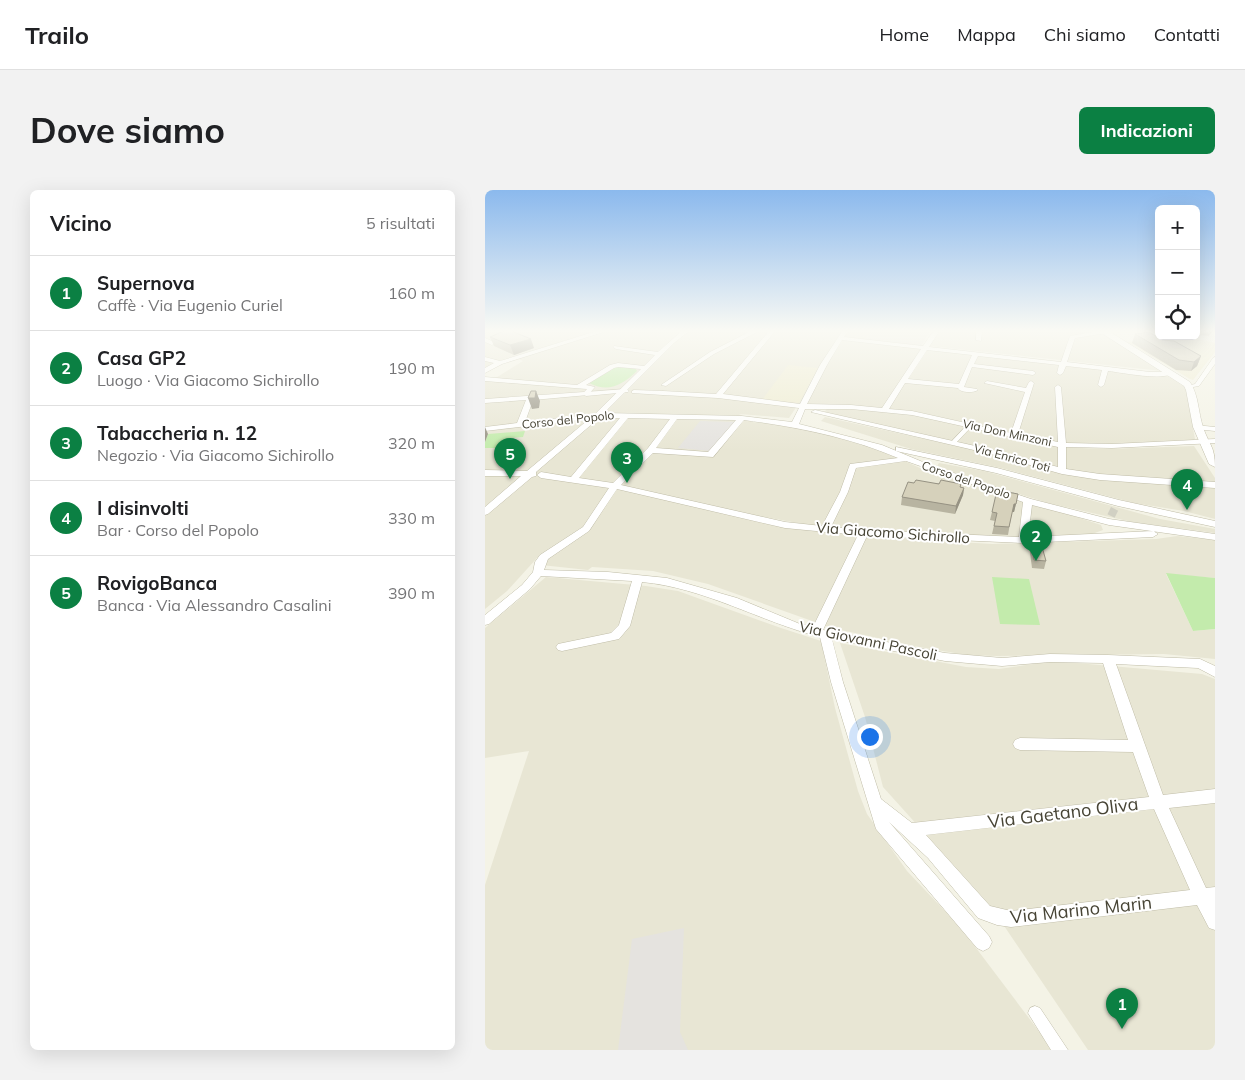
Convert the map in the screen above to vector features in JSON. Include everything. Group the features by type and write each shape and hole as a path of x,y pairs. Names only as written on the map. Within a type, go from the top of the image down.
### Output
{"street":[{"path":"487,380 505,370"},
{"path":"580,386 605,370"},
{"path":"485,512 535,474 644,370"},
{"path":"659,393 665,385 684,370"},
{"path":"718,396 740,370"},
{"path":"802,423 799,409 820,370"},
{"path":"884,410 910,370"},
{"path":"961,386 968,370"},
{"path":"1006,370 1033,374"},
{"path":"1101,385 1105,370"},
{"path":"1122,370 1150,374 1171,373"},
{"path":"1166,370 1189,387 1198,427 1209,442 1215,464"},
{"path":"1189,387 1197,385 1207,370"},
{"path":"487,380 624,390"},
{"path":"903,381 961,386 961,389 975,390"},
{"path":"987,383 1030,387 1014,436"},
{"path":"586,394 592,387"},
{"path":"1058,387 1062,445 1061,471"},
{"path":"485,401 530,399 624,390"},
{"path":"634,392 718,396 802,406 811,409 802,423"},
{"path":"520,425 530,399"},
{"name":"Via Don Minzoni","path":"811,409 884,410 928,416 1062,445 1112,446 1209,442"},
{"name":"Via Enrico Toti","path":"811,409 1061,471 1100,477 1215,486"},
{"path":"575,478 626,415"},
{"name":"Corso del Popolo","path":"485,429 597,416 626,415 746,418 802,423 904,451 997,471 1174,533 1215,538"},
{"path":"485,621 526,587 538,572 540,562 544,557 587,529 615,486 651,450 675,417"},
{"path":"651,450 710,455 746,418"},
{"name":"Corso del Popolo","path":"802,423 879,447 908,459 1028,500 1215,524"},
{"path":"953,443 970,425"},
{"path":"1198,427 1215,430"},
{"path":"825,530 844,492 853,466 908,459"},
{"name":"Via Giacomo Sichirollo","path":"485,473 535,474 575,478 785,525 825,530 1023,540 1174,533"},
{"path":"1023,540 1028,500"},
{"path":"864,533 819,625 821,633 881,824 983,942"},
{"name":"Via Giovanni Pascoli","path":"538,572 562,572 667,581 733,601 797,627 945,657 1002,662 1050,658 1108,658 1200,664 1215,672"},
{"path":"562,647 615,636 624,626 638,578"},
{"path":"1108,658 1136,746 1157,802 1208,896 1215,922"},
{"path":"1200,664 1215,665"},
{"path":"1019,744 1136,746"},
{"name":"Via Gaetano Oliva","path":"910,830 1215,796"},
{"name":"Via Marino Marin","path":"874,803 893,814 910,830 984,912 997,918 1011,919 1208,896"},
{"path":"1035,1013 1060,1050"}],"shaded area":[{"path":"508,370 1131,370 1167,374 1185,385 1195,439 1193,441 1128,444 1067,443 1047,441 918,412 849,405 799,403 789,418 739,414 752,422 791,425 887,453 920,468 992,489 1101,525 1103,530 1092,534 1021,539 814,526 720,509 618,485 584,526 537,558 507,591 485,609 485,379 494,379"},
{"path":"784,370 817,370 799,403 762,400"},
{"path":"1175,370 1201,370 1193,380 1190,379"},
{"path":"828,408 895,412 939,419 1013,438 1059,447 1105,449 1194,446 1215,478 1215,484 1182,483 1077,472 966,444 823,413"},
{"path":"825,417 970,449 1072,475 1215,488 1215,519 1184,511 1134,503 1001,468 911,449 821,421"},
{"path":"700,421 735,422 710,451 678,448"},
{"path":"939,463 984,471 1160,519 1215,529 1215,533 1132,522 1048,503 936,468"},
{"path":"618,488 784,527 869,537 993,544 1156,539 1177,536 1215,540 1215,578 1166,574 1193,631 1215,629 1215,659 1164,654 967,655 919,647 832,628 708,584 653,571 592,567 588,570 541,565 555,552 579,537"},
{"path":"546,577 646,586 678,591 821,641 835,708 858,791 867,814 907,871 961,928 1053,1050 485,1050 485,885 529,751 485,758 485,628"},
{"path":"840,643 966,667 999,669 1054,661 1202,674 1215,679 1215,1050 1088,1050 992,908 883,787 865,717"},
{"path":"684,928 680,1032 688,1050 618,1050 632,939"}],"green space":[{"path":"611,370 637,371 615,386 603,387 589,383"},
{"path":"525,431 523,437 510,438 500,448 485,448 488,434"},
{"path":"1166,573 1215,578 1215,629 1193,631"},
{"path":"992,577 1029,579 1040,625 1000,624"}],"building":[{"path":"531,391 536,391 535,398 528,398"},
{"path":"916,480 939,484 941,480 961,484 960,487 964,488 956,506 902,497 908,482 914,483"},
{"path":"997,490 1018,494 1009,527 994,526 997,513 992,512"},
{"path":"1039,536 1046,561 1034,560 1031,537"}],"tunnel":[{"path":"1111,516 1115,508"}],"place":[{"name":"RovigoBanca","path":"510,479"},
{"name":"Tabaccheria n. 12","path":"627,483"},
{"name":"I disinvolti","path":"1187,510"},
{"name":"Casa GP2","path":"1036,561"},
{"name":"Supernova","path":"1122,1029"}]}
